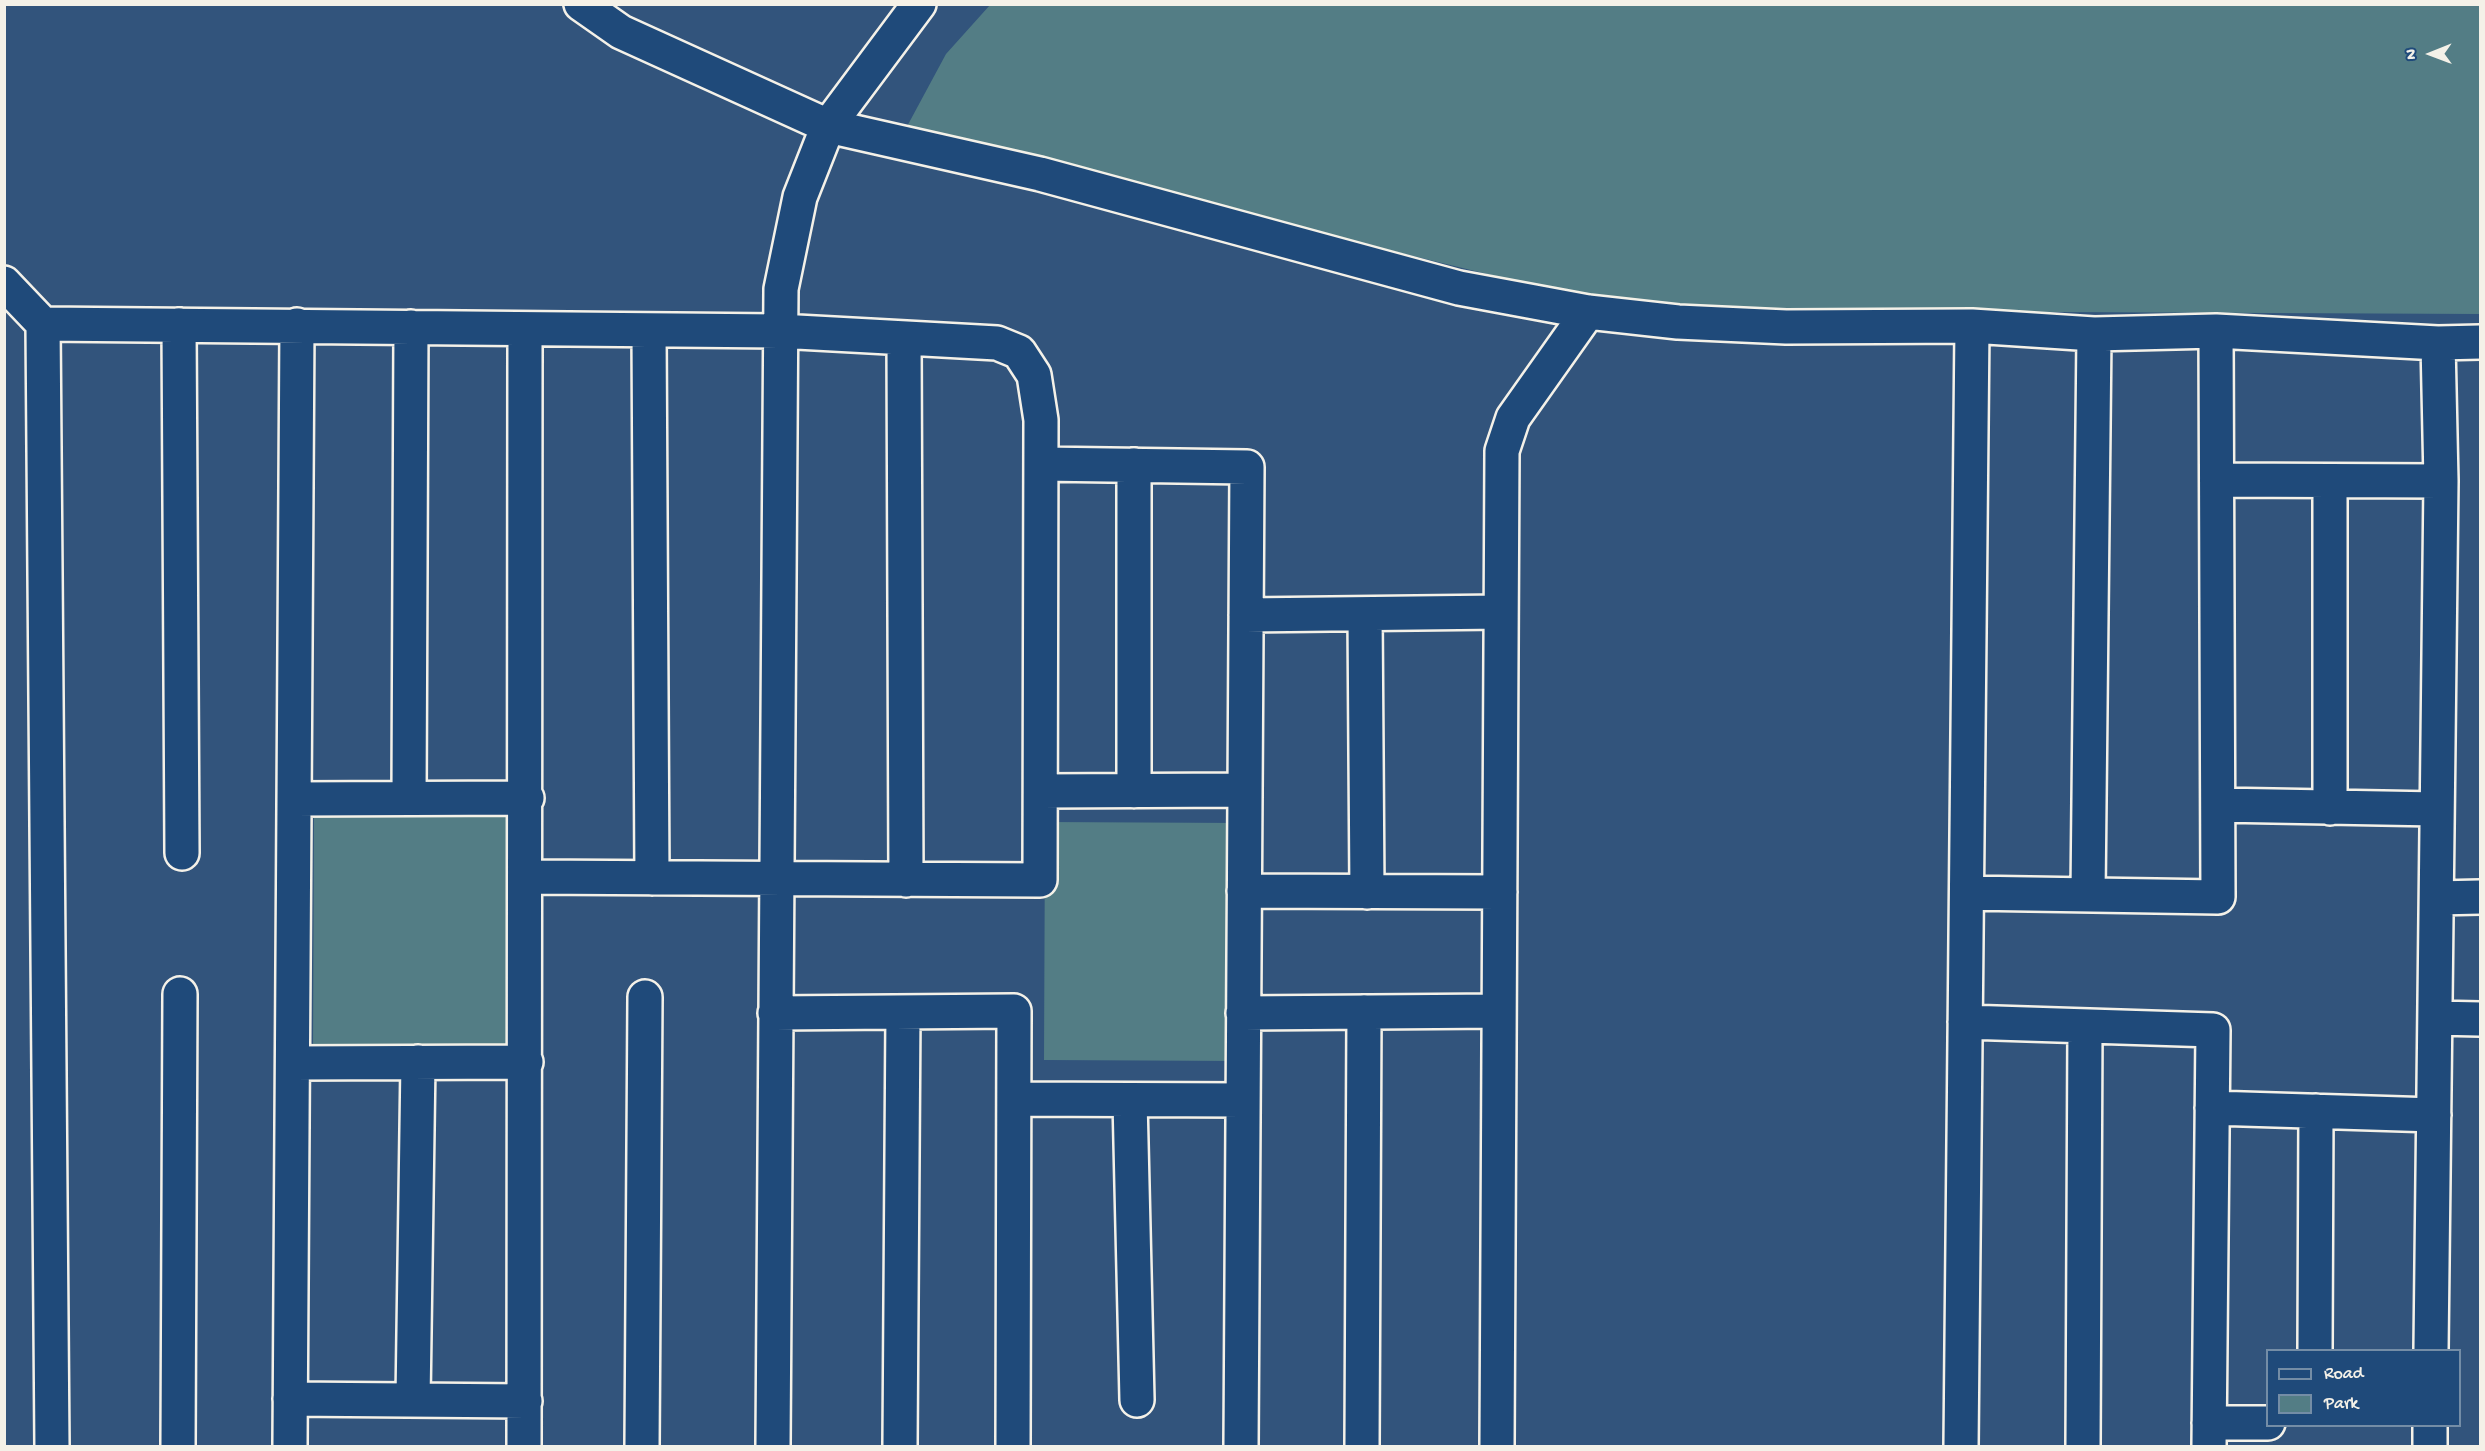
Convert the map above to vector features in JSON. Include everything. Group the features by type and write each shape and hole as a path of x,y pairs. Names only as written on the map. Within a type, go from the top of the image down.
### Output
{"street":[{"path":"581,4 621,32 828,126 1040,174 1459,288 1588,312 1678,322 1786,327 1972,326 2094,334 2216,332 2438,343 2481,342"},
{"path":"773,1446 779,331 783,279 800,197 828,126 919,4"},
{"path":"4,283 43,324 52,1446"},
{"path":"1497,1446 1502,451 1513,418 1588,312"},
{"path":"43,324 779,331 997,343 1019,352 1034,375 1041,420 1040,880 526,877"},
{"path":"179,325 182,853"},
{"path":"290,1446 297,326"},
{"path":"1961,1446 1972,326"},
{"path":"409,798 411,327"},
{"path":"524,1446 527,798 525,330"},
{"path":"649,330 652,878"},
{"path":"1966,893 2218,897 2216,332"},
{"path":"2088,894 2094,334"},
{"path":"904,338 906,880"},
{"path":"2431,1349 2441,481 2438,343"},
{"path":"1041,464 1247,467 1241,1446"},
{"path":"1134,465 1134,791"},
{"path":"2217,480 2441,481"},
{"path":"2330,481 2330,807"},
{"path":"1246,615 1501,612"},
{"path":"1365,614 1367,892"},
{"path":"1041,791 1245,790"},
{"path":"294,799 527,798"},
{"path":"2218,805 2437,809"},
{"path":"1244,891 1500,892"},
{"path":"2437,898 2481,897"},
{"path":"178,1446 180,994"},
{"path":"642,1446 645,997"},
{"path":"775,1013 1014,1011 1013,1446"},
{"path":"1243,1013 1499,1011"},
{"path":"900,1446 903,1012"},
{"path":"1362,1446 1364,1012"},
{"path":"2435,1018 2481,1019"},
{"path":"1965,1022 2213,1030 2209,1435 2266,1423"},
{"path":"2083,1446 2085,1026"},
{"path":"412,1400 418,1062"},
{"path":"293,1063 526,1062"},
{"path":"1015,1099 1243,1100"},
{"path":"1130,1100 1137,1400"},
{"path":"2212,1108 2434,1115"},
{"path":"2315,1349 2316,1111"},
{"path":"290,1399 525,1401"},
{"path":"2430,1427 2430,1446"}],"green space":[{"path":"990,5 2480,5 2480,314 1635,310 904,132 946,54"},
{"path":"314,810 509,811 508,1049 313,1048"},
{"path":"1045,822 1240,823 1238,1061 1044,1060"}]}
